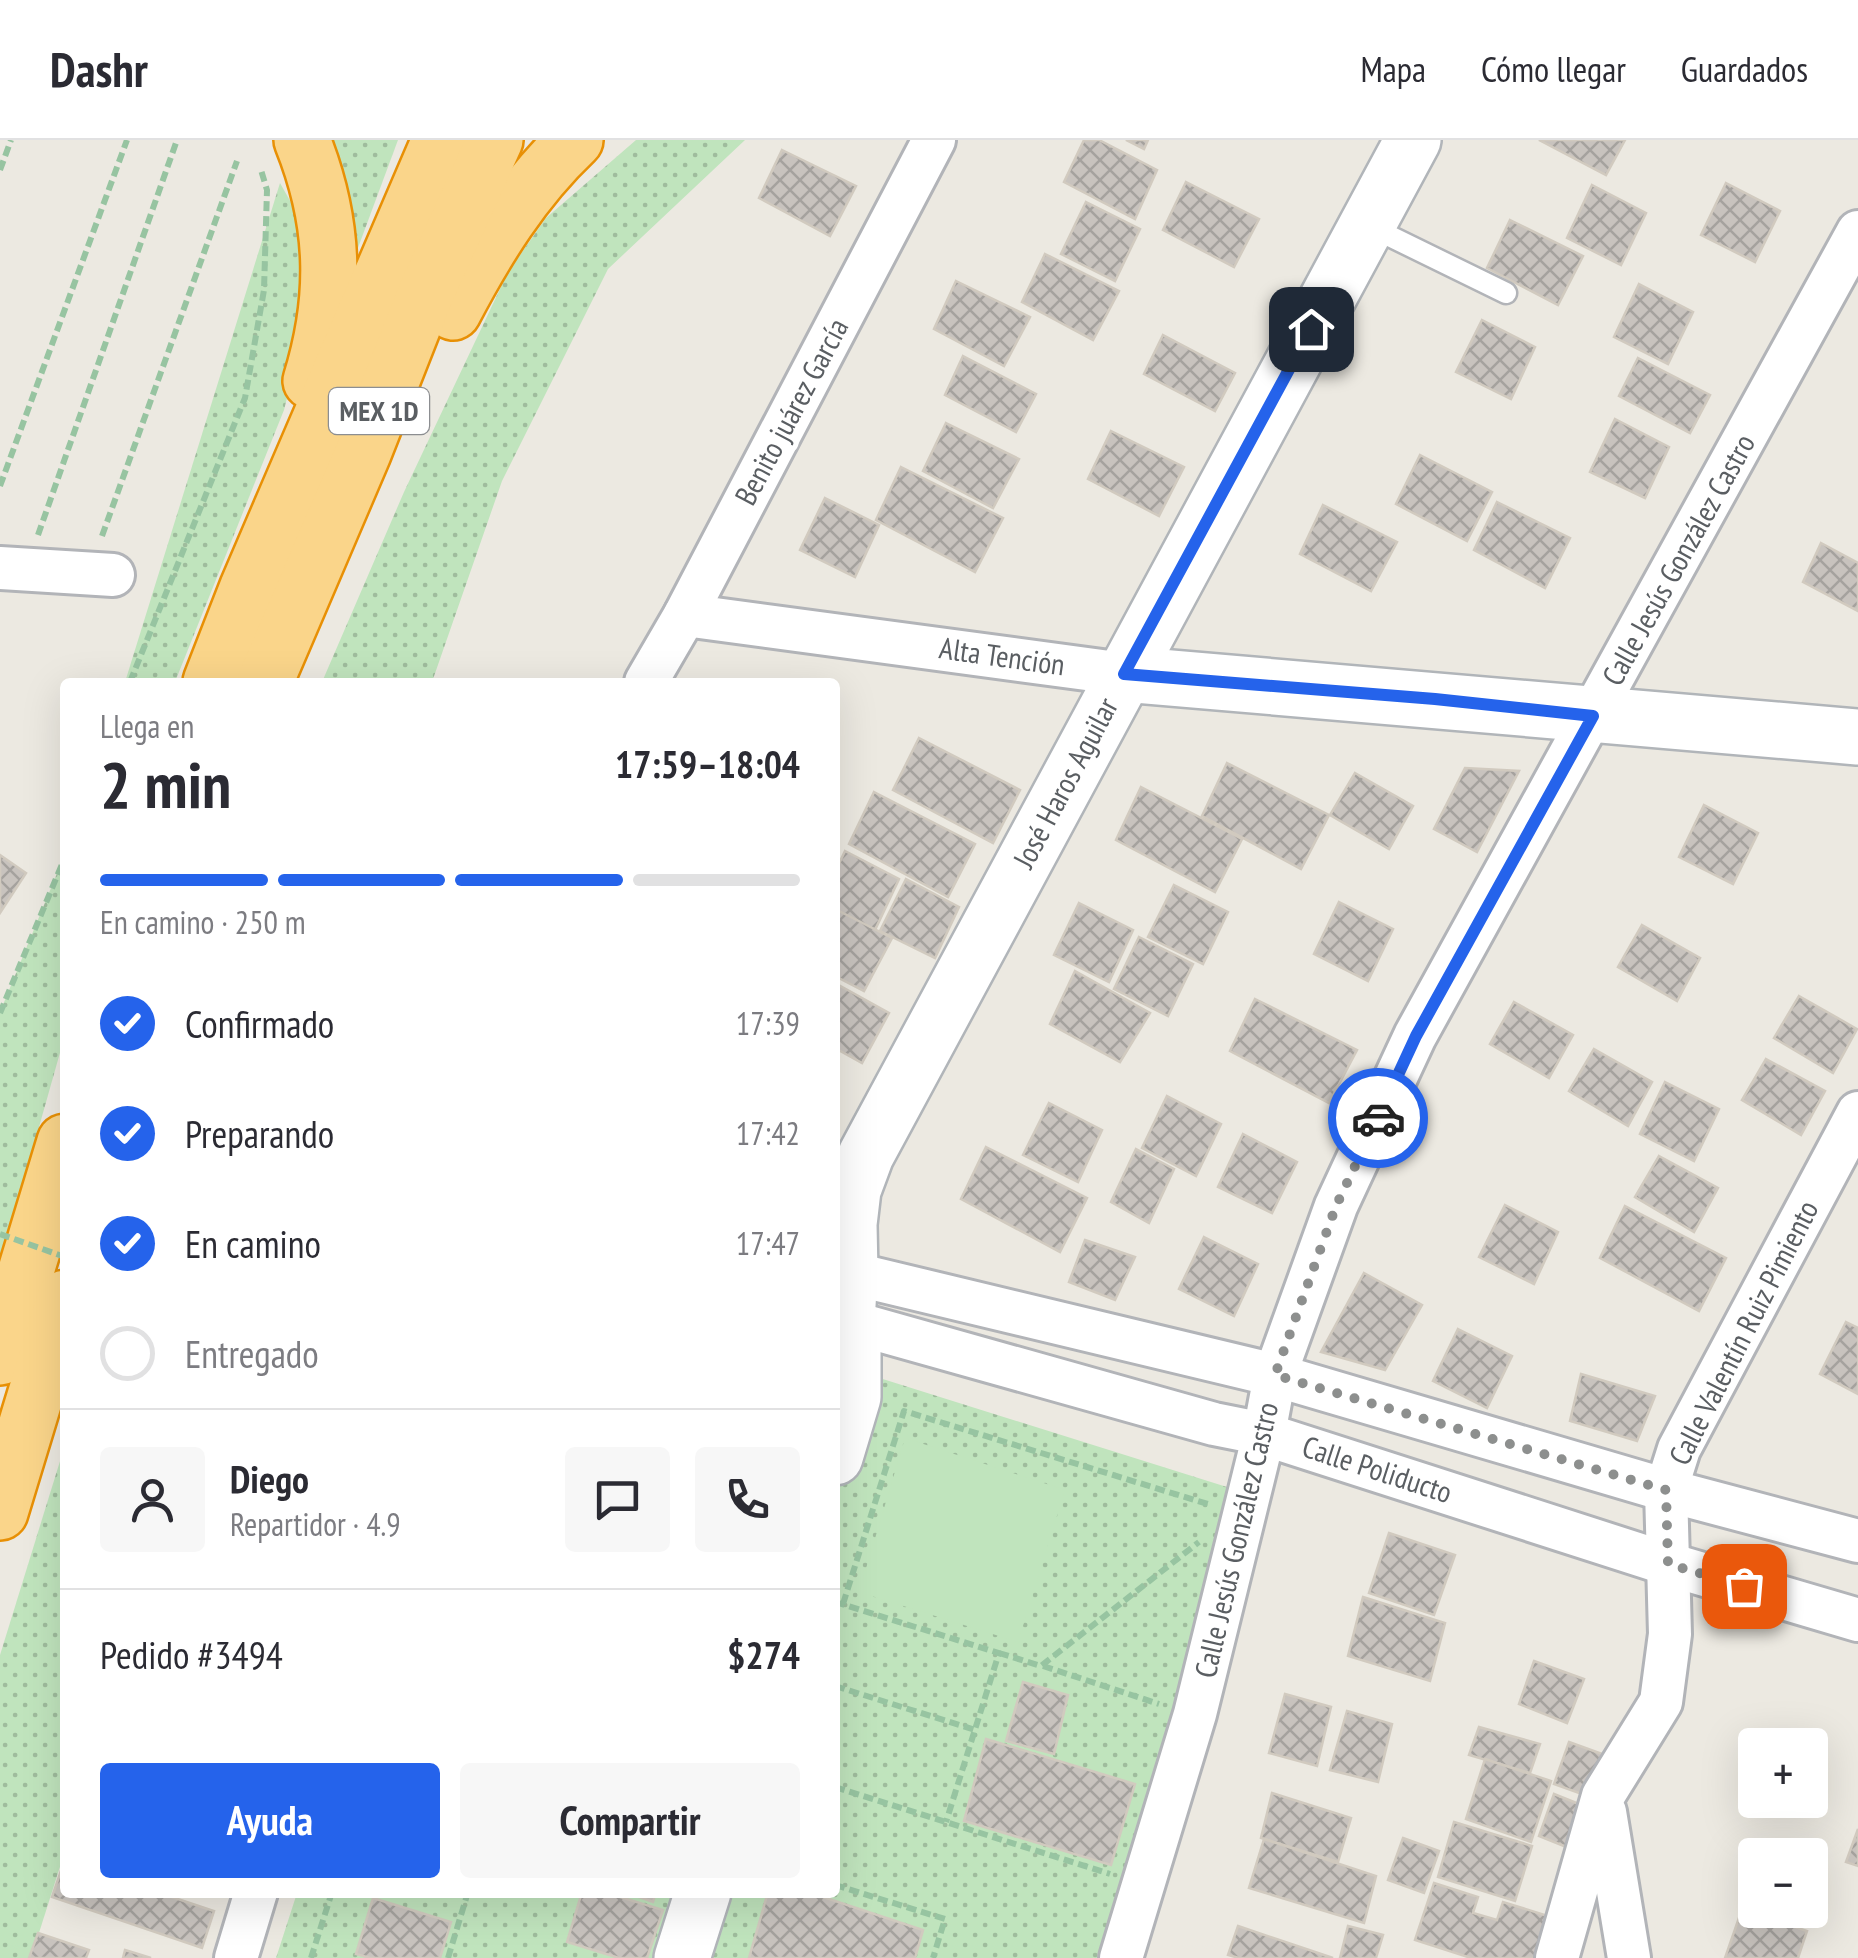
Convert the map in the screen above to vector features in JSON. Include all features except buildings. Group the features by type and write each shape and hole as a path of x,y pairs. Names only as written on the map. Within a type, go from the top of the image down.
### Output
{"highway":[{"name":"MEX 1D","path":"267,678 426,293 495,140"},
{"path":"363,453 422,371 472,276 509,217 546,168 575,140"},
{"name":"MEX 1D","path":"213,678 248,586 440,141"},
{"path":"248,586 318,358 330,282 328,228 314,168 281,155"},
{"path":"0,1357 60,1159"},
{"path":"0,1512 60,1314"}],"street":[{"name":"Benito juárez García","path":"648,678 686,615 934,140"},
{"name":"José Haros Aguilar","path":"840,1440 853,1397 853,1349 842,1296 848,1224 853,1190 866,1155 1413,140"},
{"name":"Calle Jesús González Castro","path":"1121,1958 1196,1714 1275,1375 1336,1206 1416,1036 1858,232"},
{"path":"13,569 101,574"},
{"name":"Alta Tención","path":"686,615 1124,674 1858,737"},
{"name":"Calle Valentín Ruiz Pimiento","path":"1557,1958 1603,1796 1661,1702 1670,1634 1666,1490 1679,1449 1858,1113"},
{"name":"Calle Poliducto","path":"842,1296 1275,1375 1666,1490 1858,1541"},
{"name":"Calle Poliducto","path":"842,1296 1214,1424 1264,1434 1668,1564 1858,1620"},
{"path":"1603,1796 1629,1958"},
{"path":"236,1958 254,1898"},
{"path":"682,1958 701,1898"}],"lane":[{"path":"1368,225 1506,294"}],"path":[{"path":"0,170 11,140"},
{"path":"0,486 127,140"},
{"path":"13,569 176,140"},
{"path":"132,678 245,398 264,290 267,190 281,155"},
{"path":"101,574 237,161"},
{"path":"0,1013 60,869"},
{"path":"0,1234 60,1255"},
{"path":"840,1600 904,1410 1218,1507"},
{"path":"1042,1666 1206,1536"},
{"path":"840,1603 1196,1714"},
{"path":"946,1822 1000,1654"},
{"path":"840,1688 975,1730"},
{"path":"840,1789 1144,1885"},
{"path":"840,1887 945,1919 933,1958"},
{"path":"312,1958 330,1898"},
{"path":"448,1958 466,1898"}],"green space":[{"path":"323,140 398,140 349,272"},
{"path":"636,140 745,140 608,269 502,481 433,678 324,678 404,492 508,272 546,218"},
{"path":"280,183 293,206 307,254 307,318 284,410 177,678 126,678"},
{"path":"60,866 60,1053 0,1265 0,1012"},
{"path":"840,1366 1246,1493 1110,1958 276,1958 295,1898 840,1898"},
{"path":"905,1438 1065,1490 1018,1642 859,1592"},
{"path":"60,1461 60,1867 31,1958 0,1958 0,1655"}],"way so far":[{"path":"1378,1118 1336,1206 1275,1375 1666,1490 1668,1564 1744,1586"}],"route":[{"path":"1311,329 1124,674 1593,716 1416,1036 1378,1118"}]}
